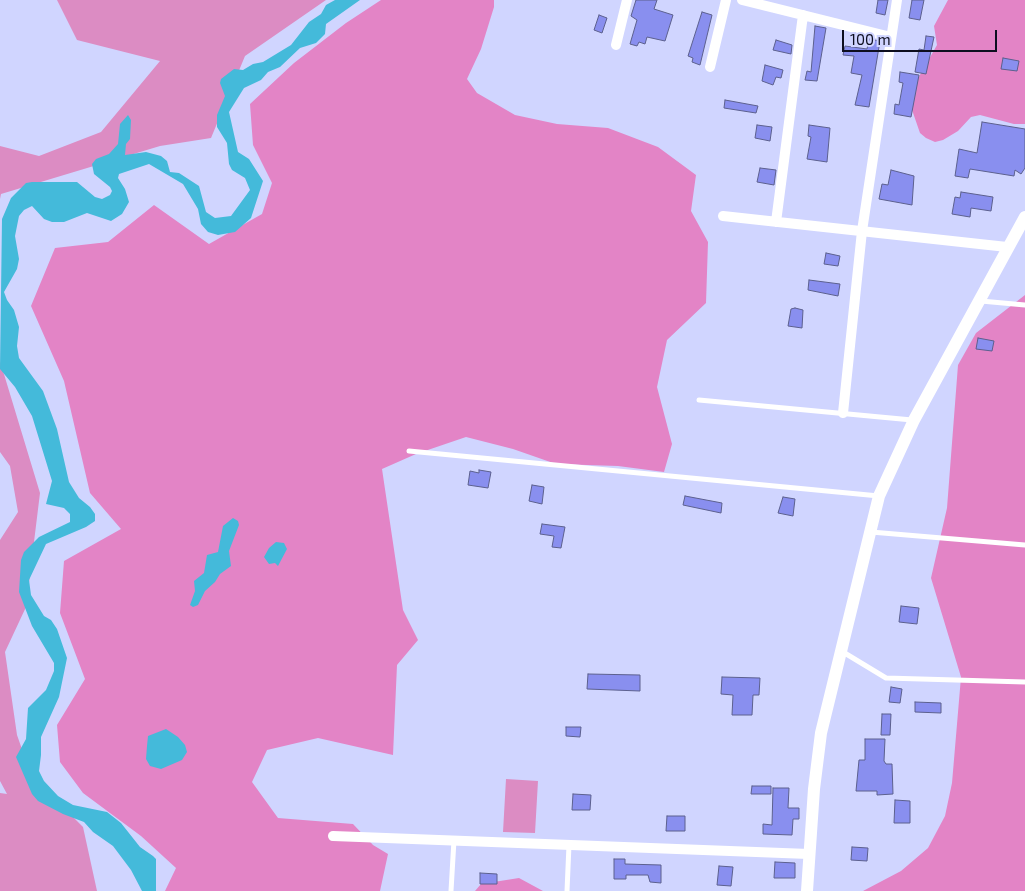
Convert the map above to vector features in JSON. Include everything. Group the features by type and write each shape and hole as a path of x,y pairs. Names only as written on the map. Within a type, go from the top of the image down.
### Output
{"street":[{"path":"616,45 627,0"},
{"path":"710,67 726,0"},
{"path":"742,0 891,37"},
{"path":"843,413 862,231 897,0"},
{"path":"776,222 803,15"},
{"path":"722,216 1007,247"},
{"path":"807,891 814,789 821,733 880,496 914,420 1025,217"},
{"path":"333,836 809,854"}],"lane":[{"path":"978,301 1025,305"},
{"path":"699,400 914,420"},
{"path":"409,451 880,496"},
{"path":"870,532 1025,545"},
{"path":"840,651 886,678 1025,682"},
{"path":"451,891 454,840"},
{"path":"567,891 569,845"}],"shaded area":[{"path":"57,0 326,0 245,56 211,138 160,146 1,194 0,199 0,146 39,156 101,132 160,61 77,40"},
{"path":"381,0 494,0 494,7 481,49 467,79 477,93 515,115 557,124 608,128 658,147 696,175 691,211 708,242 706,303 667,340 657,387 672,444 664,472 618,466 556,464 513,449 466,437 416,454 382,469 403,610 418,640 397,665 393,755 318,738 267,750 252,782 278,818 353,824 373,845 388,854 380,891 165,891 176,868 141,836 83,793 60,762 57,725 85,679 60,613 64,561 121,529 90,493 64,381 31,306 55,248 108,242 154,205 209,244 262,214 272,183 253,145 250,104 294,63 346,23"},
{"path":"948,0 1025,0 1025,124 1014,124 980,115 971,117 958,131 943,140 935,142 920,133 911,107 912,89 937,45 934,26"},
{"path":"1025,295 1025,891 863,891 901,871 928,848 945,816 952,783 961,677 931,578 947,508 958,365 976,333"},
{"path":"0,361 40,493 26,607 5,652 17,735 31,775 83,827 97,891 0,891 0,793 7,794 0,781 0,540 18,512 10,466 0,452"},
{"path":"506,779 538,781 535,833 503,832"},
{"path":"519,878 543,891 475,891 481,884"}],"water":[{"path":"335,0 360,0 326,24 325,34 316,43 300,48 280,67 268,72 261,80 244,88 229,112 238,152 249,159 263,181 251,218 235,232 218,235 208,232 201,224 198,209 183,184 149,164 119,174 118,178 125,189 129,202 122,214 111,221 87,213 64,222 52,222 44,219 32,206 24,210 19,216 15,236 19,259 17,269 4,292 14,310 19,327 17,346 19,358 43,391 57,429 69,482 79,498 95,514 95,521 86,527 46,544 29,580 31,595 44,616 51,620 57,629 67,658 59,697 41,737 39,771 44,781 58,796 73,805 107,812 121,823 140,847 156,859 156,891 142,891 131,870 113,846 93,832 84,822 38,801 32,794 16,757 26,739 28,708 46,690 54,671 54,663 32,626 19,592 21,560 24,552 39,537 70,522 70,514 64,508 46,504 52,481 32,416 15,387 0,369 2,219 11,198 26,183 77,182 95,197 102,199 110,195 112,191 110,187 94,174 92,164 96,159 109,154 118,144 120,124 128,115 131,120 130,139 126,144 125,155 146,152 161,156 167,161 170,172 179,173 199,186 206,212 215,218 231,216 250,190 245,178 232,170 229,164 227,143 217,127 217,115 225,96 220,83 221,79 234,69 243,70 253,64 263,62 291,45 309,22 321,14 326,5"},
{"path":"233,518 238,521 239,525 229,551 231,566 220,574 215,582 205,591 198,605 193,607 190,605 195,591 194,581 204,573 207,555 218,552 223,526"},
{"path":"276,542 284,543 287,549 278,566 275,563 269,564 264,557 269,548"},
{"path":"166,729 178,737 185,745 187,752 182,760 161,769 150,766 146,759 148,736"}],"building":[{"path":"636,0 657,0 654,9 673,15 665,41 647,37 645,44 639,42 637,46 630,44 637,20 631,16"},
{"path":"878,0 888,0 885,15 876,13"},
{"path":"912,0 924,0 920,20 909,18"},
{"path":"702,12 712,15 700,65 692,62 693,58 688,56"},
{"path":"599,15 607,18 602,33 594,30"},
{"path":"815,26 826,28 817,81 805,80 807,71 811,72"},
{"path":"926,36 934,37 926,74 915,72 919,49 924,50"},
{"path":"869,39 880,41 869,107 855,105 862,75 851,73 854,56 843,55 845,46 867,49"},
{"path":"776,40 792,45 791,54 773,50"},
{"path":"1003,58 1019,61 1017,71 1001,69"},
{"path":"765,65 783,70 781,78 776,77 773,85 762,81"},
{"path":"900,72 919,75 911,117 894,114 895,104 899,105 903,83 899,82"},
{"path":"725,100 758,106 756,113 724,108"},
{"path":"982,122 1025,129 1025,168 1021,174 1015,170 1014,176 970,169 968,178 955,176 959,149 977,153"},
{"path":"757,125 772,127 770,141 755,138"},
{"path":"809,125 830,128 827,162 807,159 811,137 808,136"},
{"path":"760,168 776,170 774,185 757,182"},
{"path":"891,170 914,176 912,205 879,199 882,184 888,185"},
{"path":"961,192 993,197 991,211 971,208 970,217 952,214 955,197 960,198"},
{"path":"826,253 840,256 838,266 824,264"},
{"path":"809,280 840,284 838,296 808,290"},
{"path":"791,309 803,310 802,328 788,326"},
{"path":"978,338 994,341 992,351 976,349"},
{"path":"479,470 491,472 488,488 468,485 470,471 479,473"},
{"path":"532,485 544,487 542,504 529,501"},
{"path":"685,496 722,503 721,513 683,505"},
{"path":"783,497 795,499 793,516 778,513"},
{"path":"542,524 565,527 561,548 552,547 554,536 540,534"},
{"path":"901,606 919,608 917,624 899,622"},
{"path":"588,674 640,675 640,691 587,689"},
{"path":"722,677 760,678 759,695 753,695 752,715 732,715 733,695 721,694"},
{"path":"891,687 902,689 900,703 889,702"},
{"path":"915,702 941,703 941,713 915,712"},
{"path":"882,714 891,714 890,735 881,735"},
{"path":"566,727 581,727 580,737 566,736"},
{"path":"865,739 885,739 884,761 886,764 892,764 893,794 877,795 877,791 856,791 859,760 865,760"},
{"path":"752,786 771,786 771,794 751,794"},
{"path":"773,788 789,788 788,808 799,808 799,819 793,819 792,835 763,834 763,824 772,825"},
{"path":"573,794 591,795 590,810 572,810"},
{"path":"895,800 910,801 910,823 894,823"},
{"path":"667,816 685,816 685,831 666,831"},
{"path":"852,847 868,848 867,861 851,860"},
{"path":"614,859 625,859 625,864 661,865 661,883 650,882 648,875 626,875 626,879 614,879"},
{"path":"775,862 795,863 795,878 774,878"},
{"path":"719,866 733,867 731,886 717,885"},
{"path":"480,873 497,874 497,884 480,884"}]}
